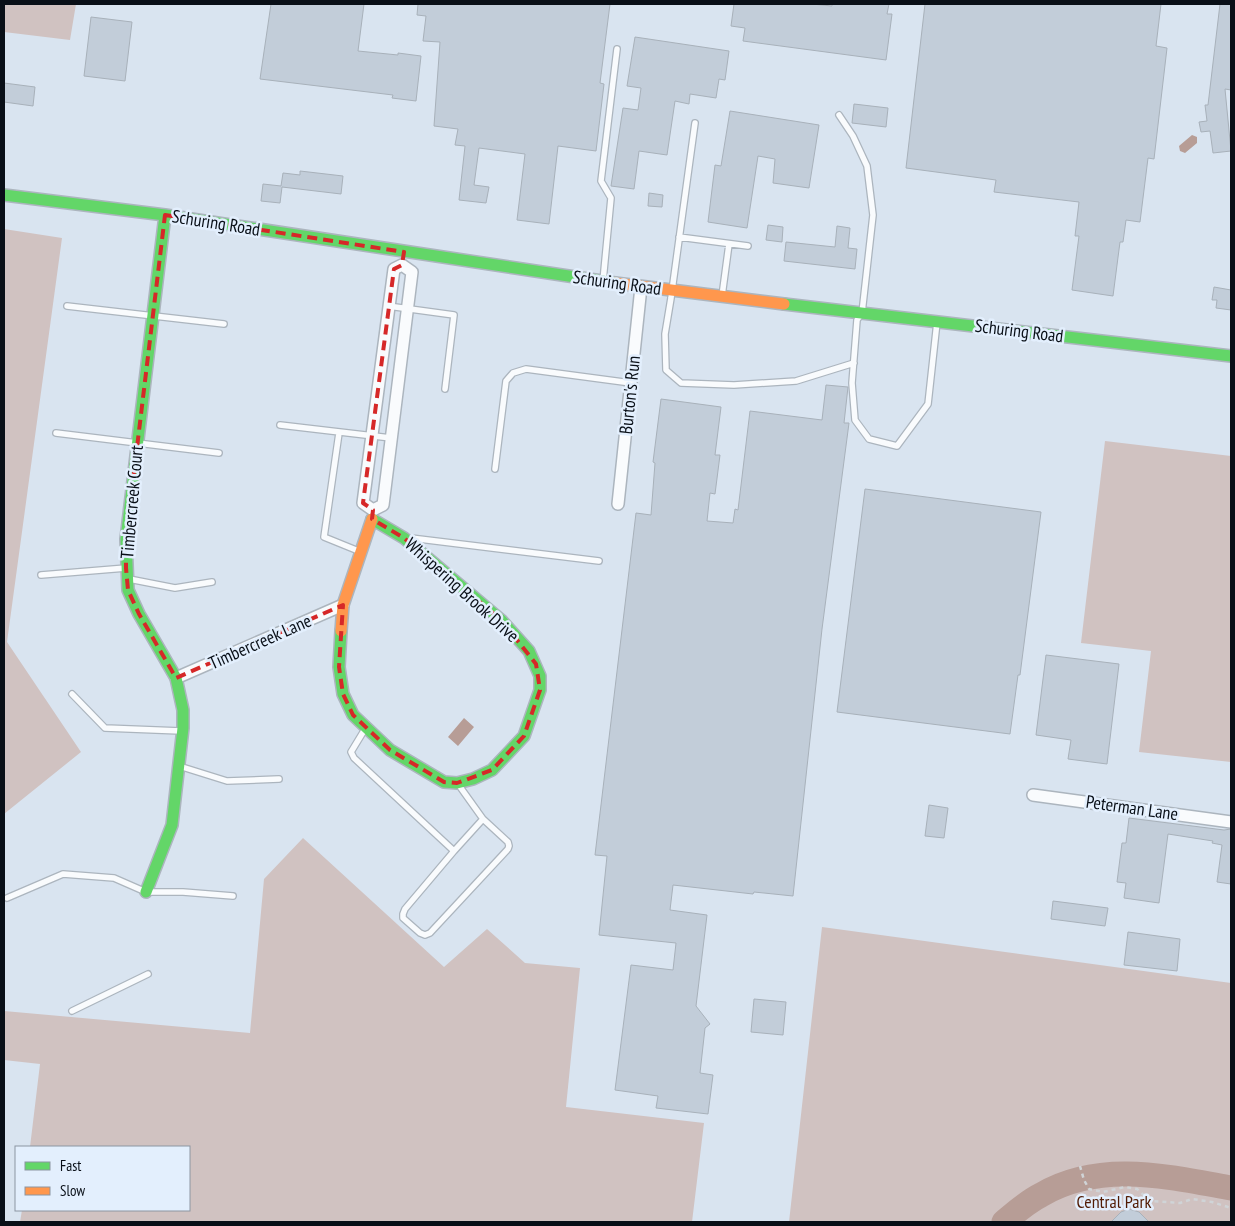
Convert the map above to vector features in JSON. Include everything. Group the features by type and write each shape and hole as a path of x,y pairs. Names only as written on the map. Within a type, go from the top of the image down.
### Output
{"street":[{"name":"Schuring Road","path":"4,196 165,215 641,287 1231,356"},
{"name":"Timbercreek Court","path":"146,892 172,825 183,731 183,710 176,678 139,614 128,590 127,573 126,539 165,215"},
{"path":"402,265 404,252"},
{"path":"372,515 363,503 394,269 402,265"},
{"path":"402,265 412,272 383,504 372,515 343,605 339,667 343,694 353,715 390,750 444,782 457,783"},
{"name":"Burton's Run","path":"618,504 641,287"},
{"name":"Whispering Brook Drive","path":"372,515 404,538 501,620 529,651 540,676 540,690 524,736 492,770 473,779 457,783"},
{"name":"Timbercreek Lane","path":"176,678 343,605"},
{"name":"Peterman Lane","path":"1033,795 1231,822"}],"lane":[{"path":"603,281 611,198 601,181 617,49"},
{"path":"839,115 853,136 867,166 873,215 862,313 857,320 852,383 855,420 869,439 897,446 928,404 937,322"},
{"path":"695,123 665,334 666,370 681,383 734,385 796,381 854,363"},
{"path":"680,237 748,246"},
{"path":"722,296 729,244"},
{"path":"67,306 224,324"},
{"path":"388,306 454,315 445,389"},
{"path":"495,469 506,381 513,373 526,369 631,383"},
{"path":"280,425 391,438"},
{"path":"56,433 219,453"},
{"path":"339,433 324,537 361,552"},
{"path":"404,538 599,560"},
{"path":"41,575 127,573 175,588 212,582"},
{"path":"72,694 105,728 183,731"},
{"path":"366,727 351,752 354,758 454,851"},
{"path":"179,766 227,781 279,779"},
{"path":"457,783 483,819 508,842 509,846 430,933 420,934 404,918 405,909 483,819"},
{"path":"7,898 63,874 114,878 146,892 183,892 233,896"},
{"path":"72,1011 148,974"}],"path":[{"path":"1080,1166 1089,1189 1103,1192 1125,1187 1136,1189 1150,1201 1180,1203 1192,1199 1212,1202 1231,1208"}],"highlighted area":[{"path":"165,215 404,252 402,265 394,269 363,503 373,510 372,519 404,538 501,620 536,664 540,690 524,736 492,770 457,783 444,782 390,750 353,715 343,694 339,667 343,605 176,678 139,614 128,590 126,568 126,539"}],"green space":[{"path":"4,4 76,4 70,40 4,32"},
{"path":"4,229 62,238 7,642 81,752 4,814"},
{"path":"1105,441 1231,456 1231,762 1139,752 1151,651 1081,643"},
{"path":"303,838 444,967 487,929 525,963 580,968 566,1107 704,1123 692,1222 20,1222 22,1211 190,1211 190,1146 30,1146 40,1064 4,1060 4,1011 250,1033 264,879"},
{"name":"Central Park","path":"822,927 1231,983 1231,1222 789,1222"}],"shaded area":[{"path":"1192,135 1197,137 1197,143 1185,153 1180,151 1179,146"},
{"path":"464,718 474,727 458,746 448,737"}],"building":[{"path":"271,4 364,4 358,51 421,56 416,101 392,98 393,95 260,79"},
{"path":"418,4 610,4 600,83 604,84 596,151 558,146 549,224 517,220 525,154 479,148 474,185 489,187 486,203 459,200 465,146 455,145 458,129 434,126 440,42 423,41 426,16 417,15"},
{"path":"734,4 812,4 832,6 832,4 889,4 887,14 892,14 886,60 743,41 745,28 731,26"},
{"path":"925,4 1161,4 1156,46 1167,48 1154,159 1148,158 1140,222 1126,220 1123,242 1120,242 1113,296 1072,290 1079,236 1075,236 1079,202 994,192 996,180 906,168"},
{"path":"1220,4 1231,4 1231,90 1225,89 1231,151 1213,153 1210,131 1201,132 1199,122 1207,121 1205,105 1208,105"},
{"path":"91,17 132,22 125,81 84,76"},
{"path":"635,37 729,51 725,80 719,79 716,98 690,94 689,104 675,101 667,155 639,151 634,189 611,186 623,108 638,110 641,88 627,86"},
{"path":"4,83 35,87 33,106 4,102"},
{"path":"854,104 888,108 886,127 852,123"},
{"path":"730,111 819,125 809,188 773,183 775,159 758,156 747,228 708,222 715,165 721,166"},
{"path":"300,171 343,176 341,194 282,187 280,203 261,201 263,184 281,186 283,173 300,175"},
{"path":"649,193 663,195 662,207 648,206"},
{"path":"768,225 783,227 782,242 766,240"},
{"path":"837,226 850,228 848,248 857,249 855,269 784,261 786,242 835,247"},
{"path":"1214,287 1231,290 1231,310 1216,308 1217,300 1212,300"},
{"path":"826,385 848,387 844,423 849,423 822,629 793,896 754,892 753,894 673,885 670,910 707,915 696,1006 710,1024 705,1028 700,1073 713,1075 708,1114 656,1108 658,1096 615,1090 631,965 673,970 676,943 599,935 607,856 595,855 636,513 651,515 655,463 653,462 661,399 721,407 715,455 720,455 715,494 710,493 707,521 733,523 735,509 738,510 750,411 822,420"},
{"path":"865,489 1041,512 1020,675 1018,675 1010,734 837,712"},
{"path":"1046,655 1119,664 1107,764 1068,759 1071,740 1036,735"},
{"path":"929,805 948,808 944,838 925,836"},
{"path":"1129,818 1224,830 1231,829 1231,884 1217,882 1222,845 1212,843 1213,841 1168,834 1159,903 1124,898 1126,883 1117,882 1122,843 1126,843"},
{"path":"1053,901 1108,908 1105,926 1051,919"},
{"path":"1128,932 1180,939 1177,971 1124,965"},
{"path":"754,999 786,1002 783,1035 751,1032"},
{"path":"1129,1209 1139,1212 1149,1222 1111,1222 1121,1212"}],"waterway":[{"path":"1004,1222 1026,1204 1041,1195 1064,1184 1087,1178 1135,1174 1231,1188"}],"traffic: fast":[{"path":"4,195 165,215 615,283"},
{"path":"146,892 172,825 183,728 183,710 176,678 139,614 128,590 126,539 165,215"},
{"path":"784,304 1231,356"},
{"path":"341,631 339,667 343,694 353,715 390,750 444,782 457,783 473,779 492,770 524,736 540,690 540,676 529,651 501,620 404,538 372,519"}],"traffic: slow":[{"path":"615,283 784,304"},
{"path":"341,631 343,605 372,519"}]}
